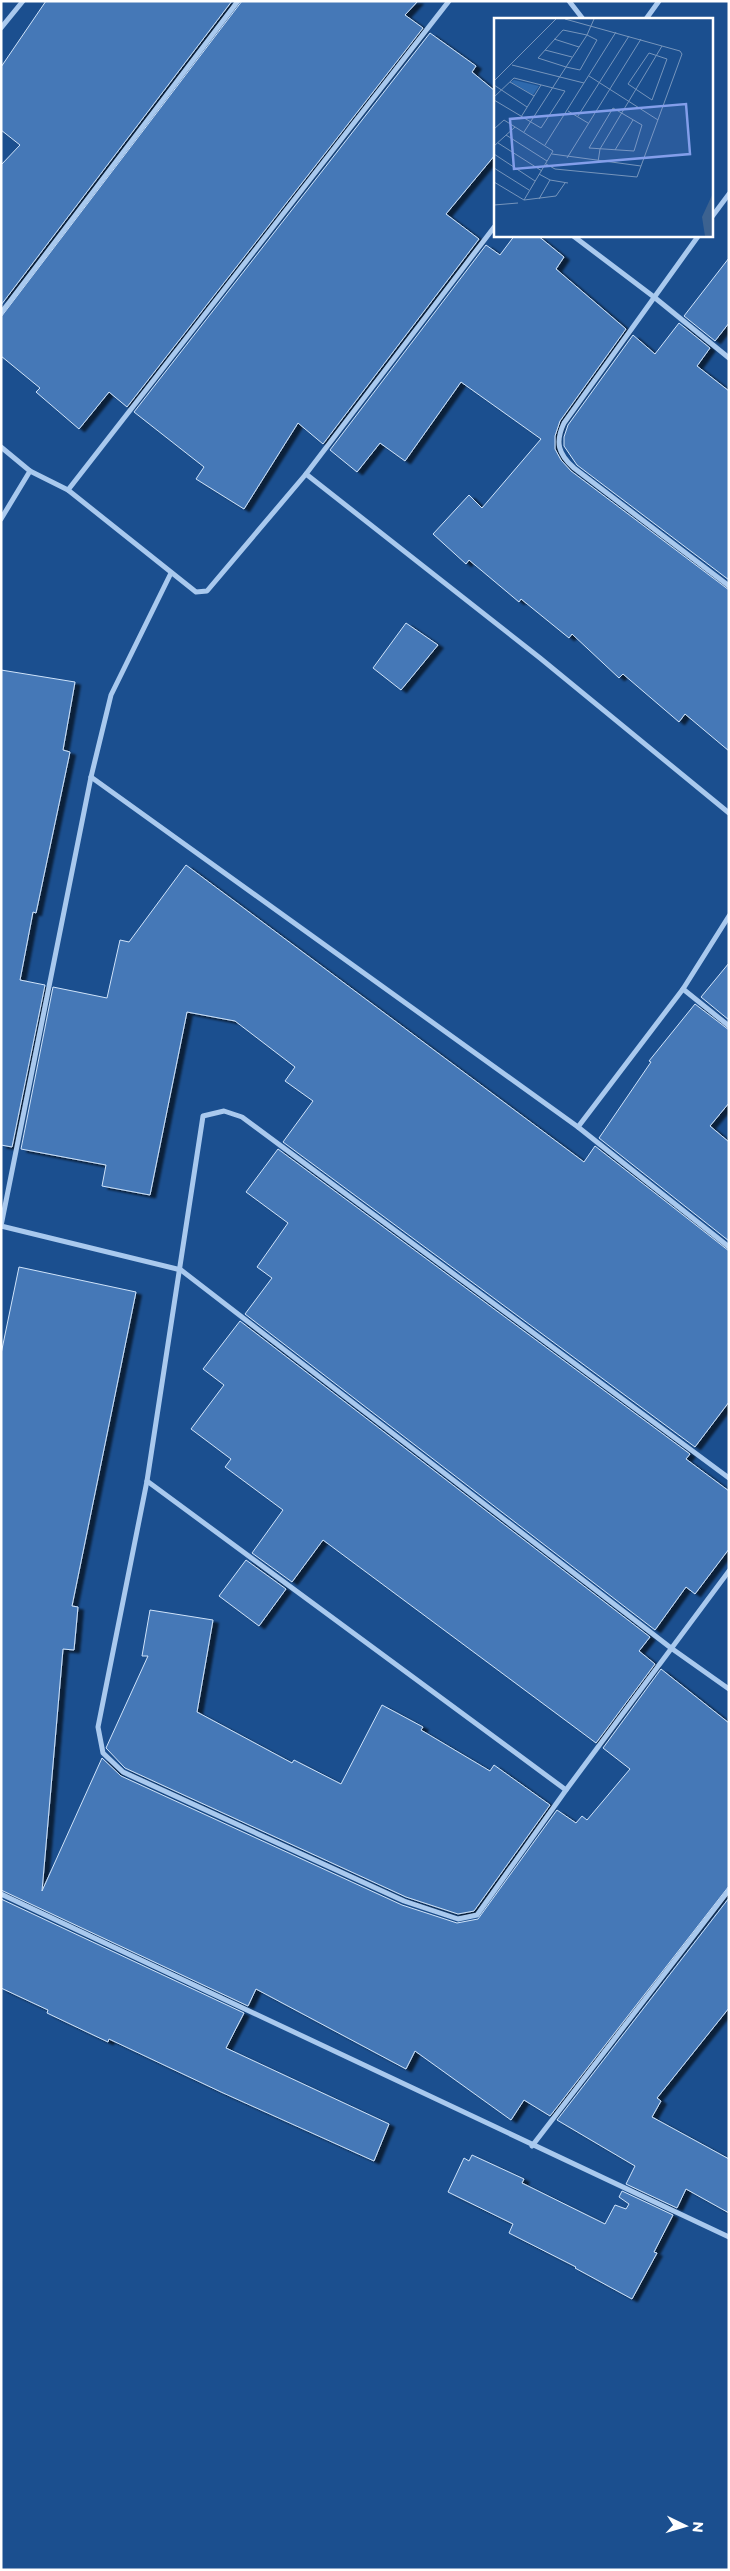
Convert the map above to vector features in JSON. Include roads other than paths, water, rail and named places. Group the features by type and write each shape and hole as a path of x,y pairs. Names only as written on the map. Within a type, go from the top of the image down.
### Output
{"street":[{"path":"1,28 23,1"},
{"path":"1,313 238,1"},
{"path":"68,490 449,1"},
{"path":"569,1 582,18"},
{"path":"647,18 659,1"},
{"path":"712,217 729,194"},
{"path":"1,447 30,471 68,490 196,592 207,591 306,474 494,227"},
{"path":"573,236 654,296 729,358"},
{"path":"698,236 564,423 558,436 558,446 563,458 574,468 729,586"},
{"path":"1,519 30,471"},
{"path":"306,474 540,658 729,813"},
{"path":"171,573 111,695 91,777 1,1226 181,1270 671,1648 729,1689"},
{"path":"91,777 578,1127 729,1247"},
{"path":"578,1127 683,989 729,916"},
{"path":"683,989 729,1026"},
{"path":"729,1478 242,1117 224,1111 203,1116 181,1270 147,1482 98,1726 103,1753 123,1772 404,1901 458,1919 477,1915 566,1790 729,1571"},
{"path":"147,1482 566,1790"},
{"path":"532,2146 729,1890"},
{"path":"1,1894 532,2146 729,2236"}]}
